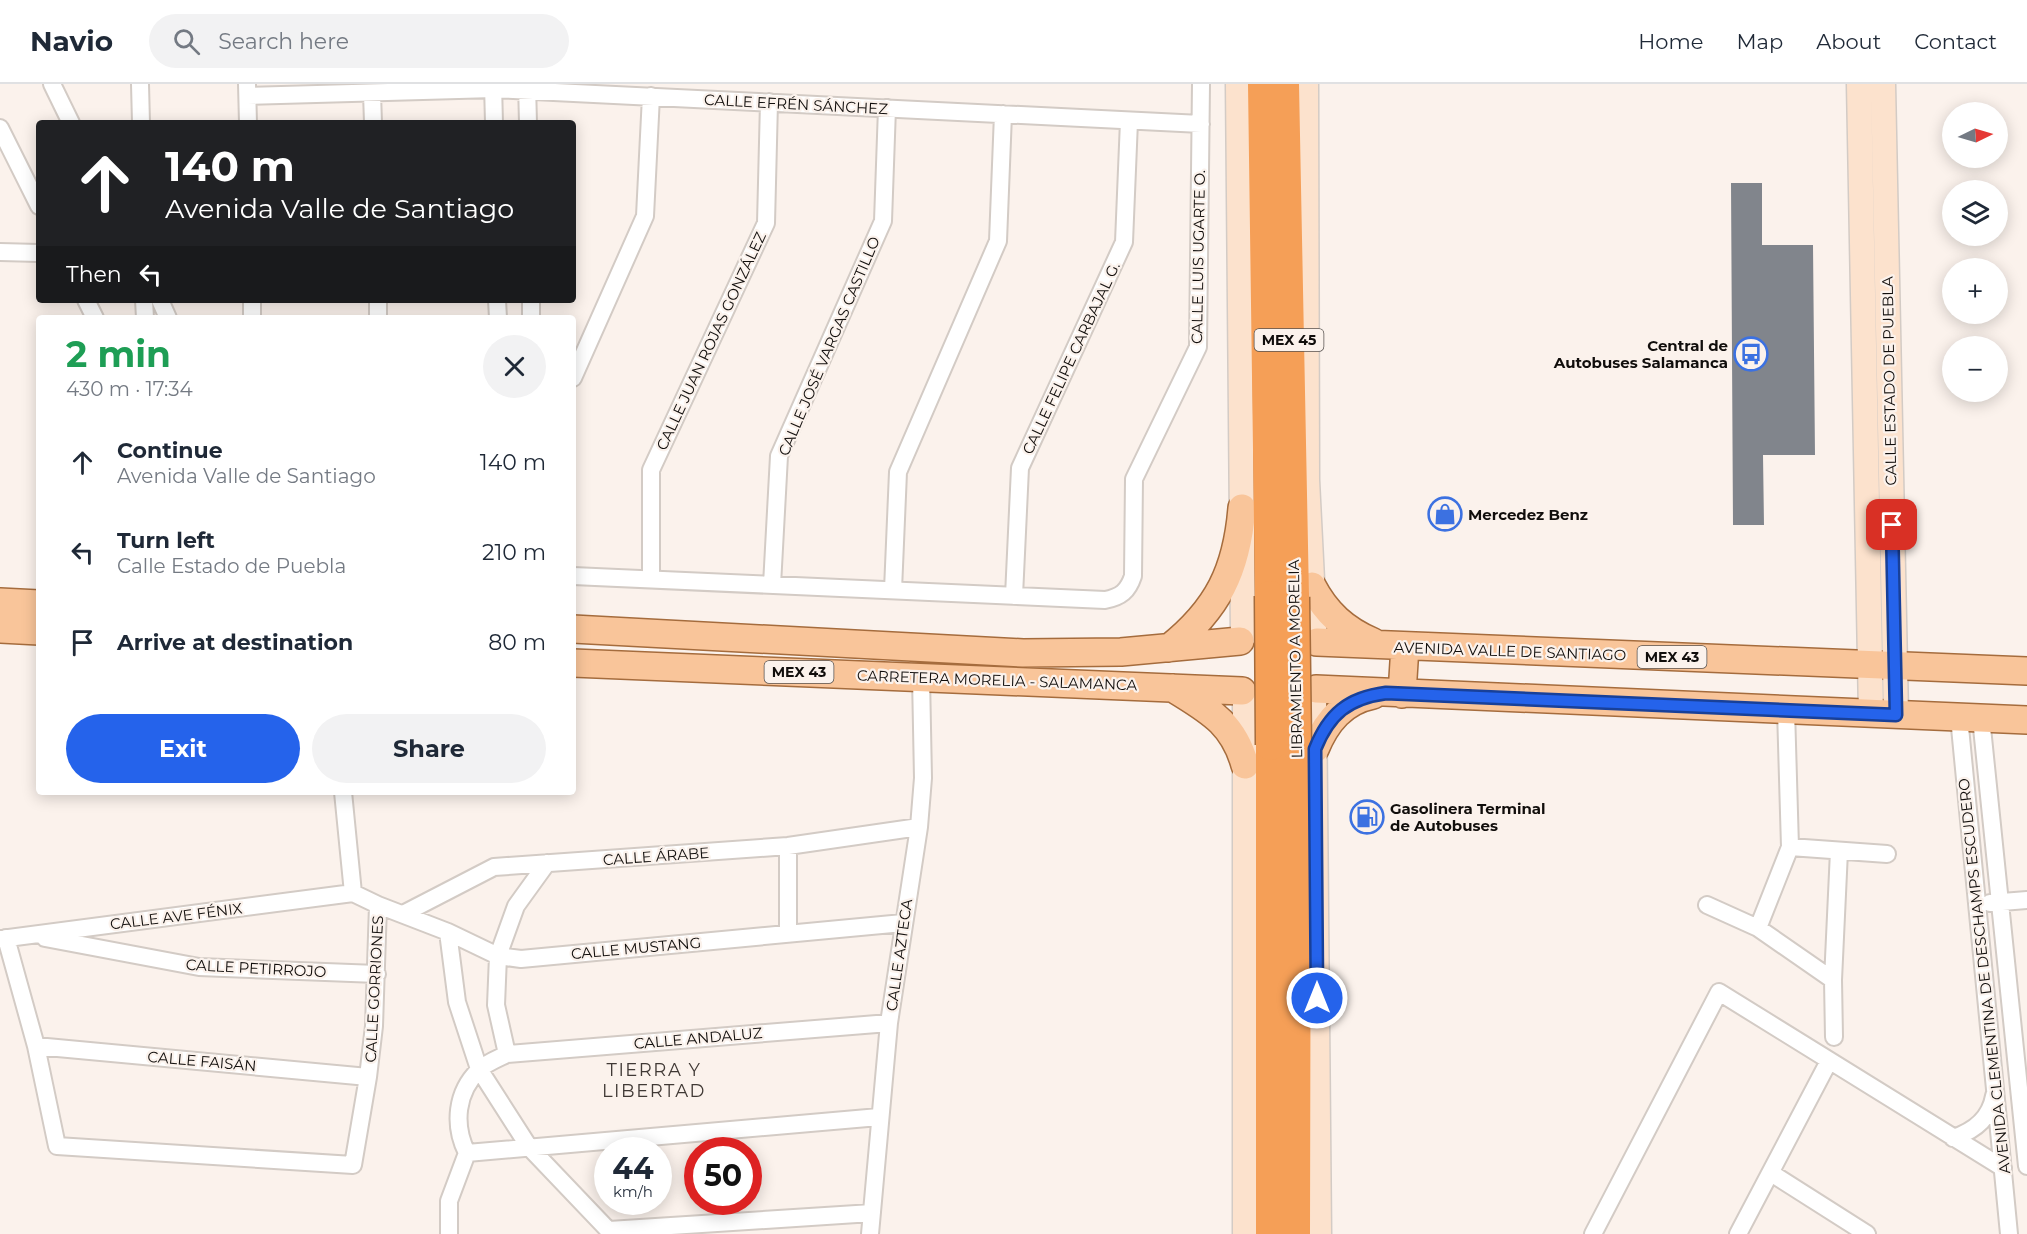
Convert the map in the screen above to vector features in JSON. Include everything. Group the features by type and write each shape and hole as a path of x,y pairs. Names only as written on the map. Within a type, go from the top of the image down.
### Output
{"highway":[{"name":"LIBRAMIENTO A MORELIA","path":"1263,84 1292,593"},
{"name":"LIBRAMIENTO A MORELIA","path":"1284,84 1294,746 1295,1234"},
{"name":"LIBRAMIENTO A MORELIA","path":"1271,1234 1294,746"}],"main road":[{"path":"1238,84 1241,639 1233,663 1235,675 1243,693 1245,765 1245,1234"},
{"path":"1306,84 1307,480 1292,593 1316,641 1323,666 1320,682 1294,746 1319,1234"},
{"name":"CALLE ESTADO DE PUEBLA","path":"1859,84 1883,714"},
{"name":"CALLE ESTADO DE PUEBLA","path":"1882,666 1883,84"},
{"path":"1170,648 1191,631 1209,610 1223,587 1234,562 1240,535 1242,508"},
{"path":"1292,593 1320,601 1343,626 1372,641 1397,646 1394,693"},
{"path":"0,602 36,604"},
{"name":"MEX 43","path":"1241,639 1263,622 1279,620 1303,627 1316,641"},
{"path":"0,629 36,632"},
{"name":"CARRETERA MORELIA - SALAMANCA","path":"576,629 1023,652 1111,652 1170,648 1241,639"},
{"name":"AVENIDA VALLE DE SANTIAGO","path":"1316,641 2027,671"},
{"name":"CARRETERA MORELIA - SALAMANCA","path":"576,662 1172,687 1243,693"},
{"path":"1172,687 1213,713 1225,724 1237,743 1245,765"},
{"path":"1315,690 2027,720"},
{"name":"MEX 43","path":"1243,693 1259,705 1276,710 1301,703 1315,690"},
{"path":"1294,746 1330,720 1341,709 1355,701 1370,695 1394,693"}],"street":[{"path":"52,84 70,120"},
{"path":"140,84 140,120"},
{"name":"CALLE LUIS UGARTE O.","path":"1014,596 1105,600 1124,593 1130,585 1133,576 1134,479 1198,347 1201,84"},
{"path":"494,86 494,120"},
{"name":"CALLE EFRÉN SÁNCHEZ","path":"248,90 372,93 494,86 527,87 651,96 1201,124"},
{"path":"527,87 528,120"},
{"path":"248,90 248,120"},
{"path":"372,93 373,120"},
{"path":"576,371 645,216 651,96"},
{"name":"CALLE JUAN ROJAS GONZÁLEZ","path":"651,579 651,470 765,223 769,102"},
{"name":"CALLE JOSÉ VARGAS CASTILLO","path":"772,585 779,456 883,221 887,108"},
{"path":"893,590 898,472 998,241 1003,114"},
{"name":"CALLE FELIPE CARBAJAL G.","path":"1014,596 1020,468 1124,242 1129,121"},
{"path":"0,128 8,160 36,202"},
{"path":"0,252 36,253"},
{"path":"576,576 1014,596"},
{"name":"CALLE AZTECA","path":"870,1234 889,1023 903,922 920,827 923,778 921,677"},
{"path":"1758,928 1790,847 1786,710"},
{"name":"AVENIDA CLEMENTINA DE DESCHAMPS ESCUDERO","path":"1970,718 2000,902 2027,1166"},
{"name":"AVENIDA CLEMENTINA DE DESCHAMPS ESCUDERO","path":"1970,718 1977,904 2009,1234"},
{"path":"343,795 353,893"},
{"name":"CALLE ÁRABE","path":"403,914 494,867 788,846 920,827"},
{"path":"788,846 788,934"},
{"path":"1790,847 1887,854"},
{"path":"1834,1037 1833,980 1839,851"},
{"path":"449,1234 449,1201 466,1152 462,1144 457,1117 463,1091 479,1069 507,1054 496,1005 498,956 516,906 547,863"},
{"name":"CALLE GORRIONES","path":"36,1046 57,1146 353,1165 368,1077 378,974 378,905 353,893"},
{"name":"CALLE AVE FÉNIX","path":"3,938 353,893"},
{"path":"1977,904 2027,900"},
{"name":"CALLE MUSTANG","path":"378,905 448,932 498,956 521,959 903,922"},
{"path":"1707,905 1758,928 1833,980"},
{"path":"448,932 457,1002 479,1069 529,1147 610,1232 872,1213"},
{"name":"CALLE PETIRROJO","path":"30,935 199,967 378,974"},
{"path":"3,938 36,1046"},
{"path":"1593,1234 1719,992 2003,1168"},
{"name":"CALLE ANDALUZ","path":"507,1054 889,1023"},
{"name":"CALLE FAISÁN","path":"36,1046 368,1077"},
{"path":"1738,1234 1829,1061"},
{"path":"1953,1138 1974,1129 1982,1122 1993,1103 1995,1092"},
{"path":"466,1152 879,1117"},
{"path":"1771,1173 1867,1234"}],"building":[{"path":"1731,183 1762,183 1762,245 1813,245 1815,455 1763,455 1764,525 1733,525"}],"place":[{"name":"Central de Autobuses Salamanca","path":"1751,354"},
{"name":"Mercedez Benz","path":"1445,514"},
{"name":"Gasolinera Terminal de Autobuses","path":"1367,817"}],"district":[{"name":"TIERRA Y LIBERTAD","path":"654,1080"}],"route":[{"path":"1317,998 1315,749 1330,720 1341,709 1370,695 1386,693 1896,715 1892,525"}]}
